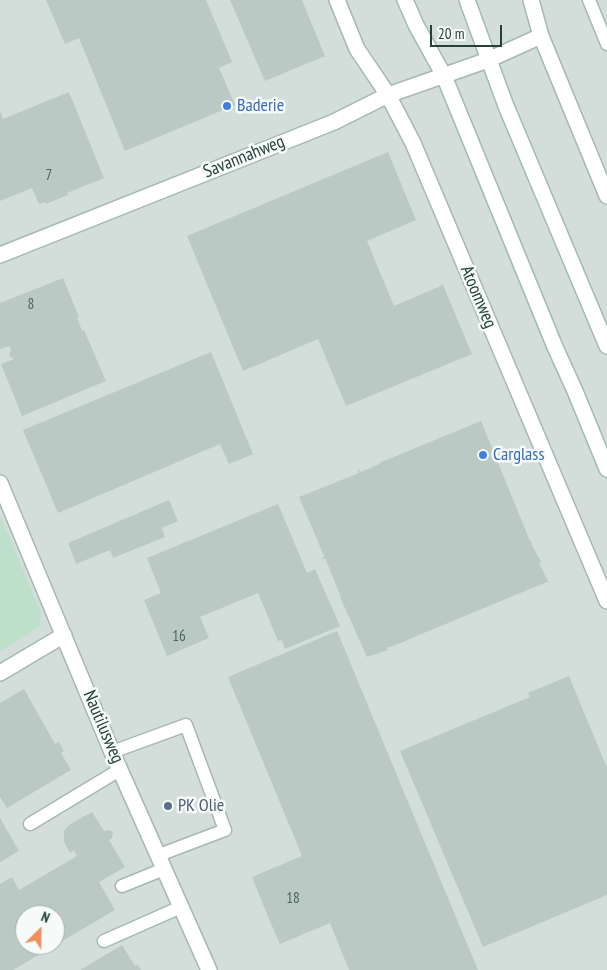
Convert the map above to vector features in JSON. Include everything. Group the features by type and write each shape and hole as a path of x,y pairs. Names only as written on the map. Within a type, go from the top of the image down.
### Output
{"street":[{"name":"Atoomweg","path":"337,0 357,49 388,95 413,143 607,601"},
{"path":"405,0 416,25 444,76 607,469"},
{"path":"467,0 517,133 607,346"},
{"path":"531,0 541,36 607,196"},
{"path":"488,60 541,36"},
{"name":"Savannahweg","path":"0,255 334,122 388,95 488,60"},
{"name":"Nautilusweg","path":"0,483 112,752 209,970"},
{"path":"0,673 64,635"}],"lane":[{"path":"589,0 607,44"},
{"path":"112,752 186,725 225,830 162,862 122,886"},
{"path":"30,824 121,769"},
{"path":"104,941 181,906"}],"shaded area":[{"path":"0,0 607,0 607,970 0,970"}],"green space":[{"path":"0,515 41,613 39,627 0,652"}],"building":[{"path":"46,0 206,0 232,62 219,68 235,105 125,151 79,38 65,44"},
{"path":"230,0 302,0 325,56 265,81"},
{"path":"69,92 104,178 46,204 45,202 39,204 32,188 0,201 0,111 3,119"},
{"path":"388,152 416,220 367,241 394,306 443,285 472,354 346,406 318,339 243,371 187,236"},
{"path":"63,278 79,317 77,317 82,331 84,330 106,381 22,416 1,364 14,359 9,356 11,350 9,346 0,349 0,303"},
{"path":"211,352 253,454 229,464 220,444 58,513 23,430"},
{"path":"481,421 549,583 547,582 406,642 387,648 388,650 367,657 325,558 321,559 324,556 299,497 359,473 358,468 361,472 399,454"},
{"path":"169,500 178,521 162,528 165,537 113,558 110,550 76,564 68,543"},
{"path":"278,504 307,573 315,569 340,626 285,649 282,640 278,641 258,593 200,617 209,638 167,656 144,600 161,593 147,558"},
{"path":"337,631 478,970 349,970 330,923 280,944 269,919 252,877 302,856 228,677"},
{"path":"569,676 607,768 607,895 483,947 400,751 530,697 528,693"},
{"path":"24,689 55,744 59,742 64,751 61,753 71,770 7,808 0,797 0,703"},
{"path":"92,812 104,831 110,830 113,833 112,838 109,840 125,867 99,882 115,910 65,939 65,905 15,905 15,955 38,955 13,970 0,970 0,884 12,877 19,890 77,856 74,850 70,853 64,842 64,831 69,825"},
{"path":"0,818 19,851 0,862"},
{"path":"122,945 135,966 138,965 141,970 80,970"}],"place":[{"name":"Baderie","path":"227,106"},
{"name":"Carglass","path":"483,455"},
{"name":"PK Olie","path":"168,806"}]}
